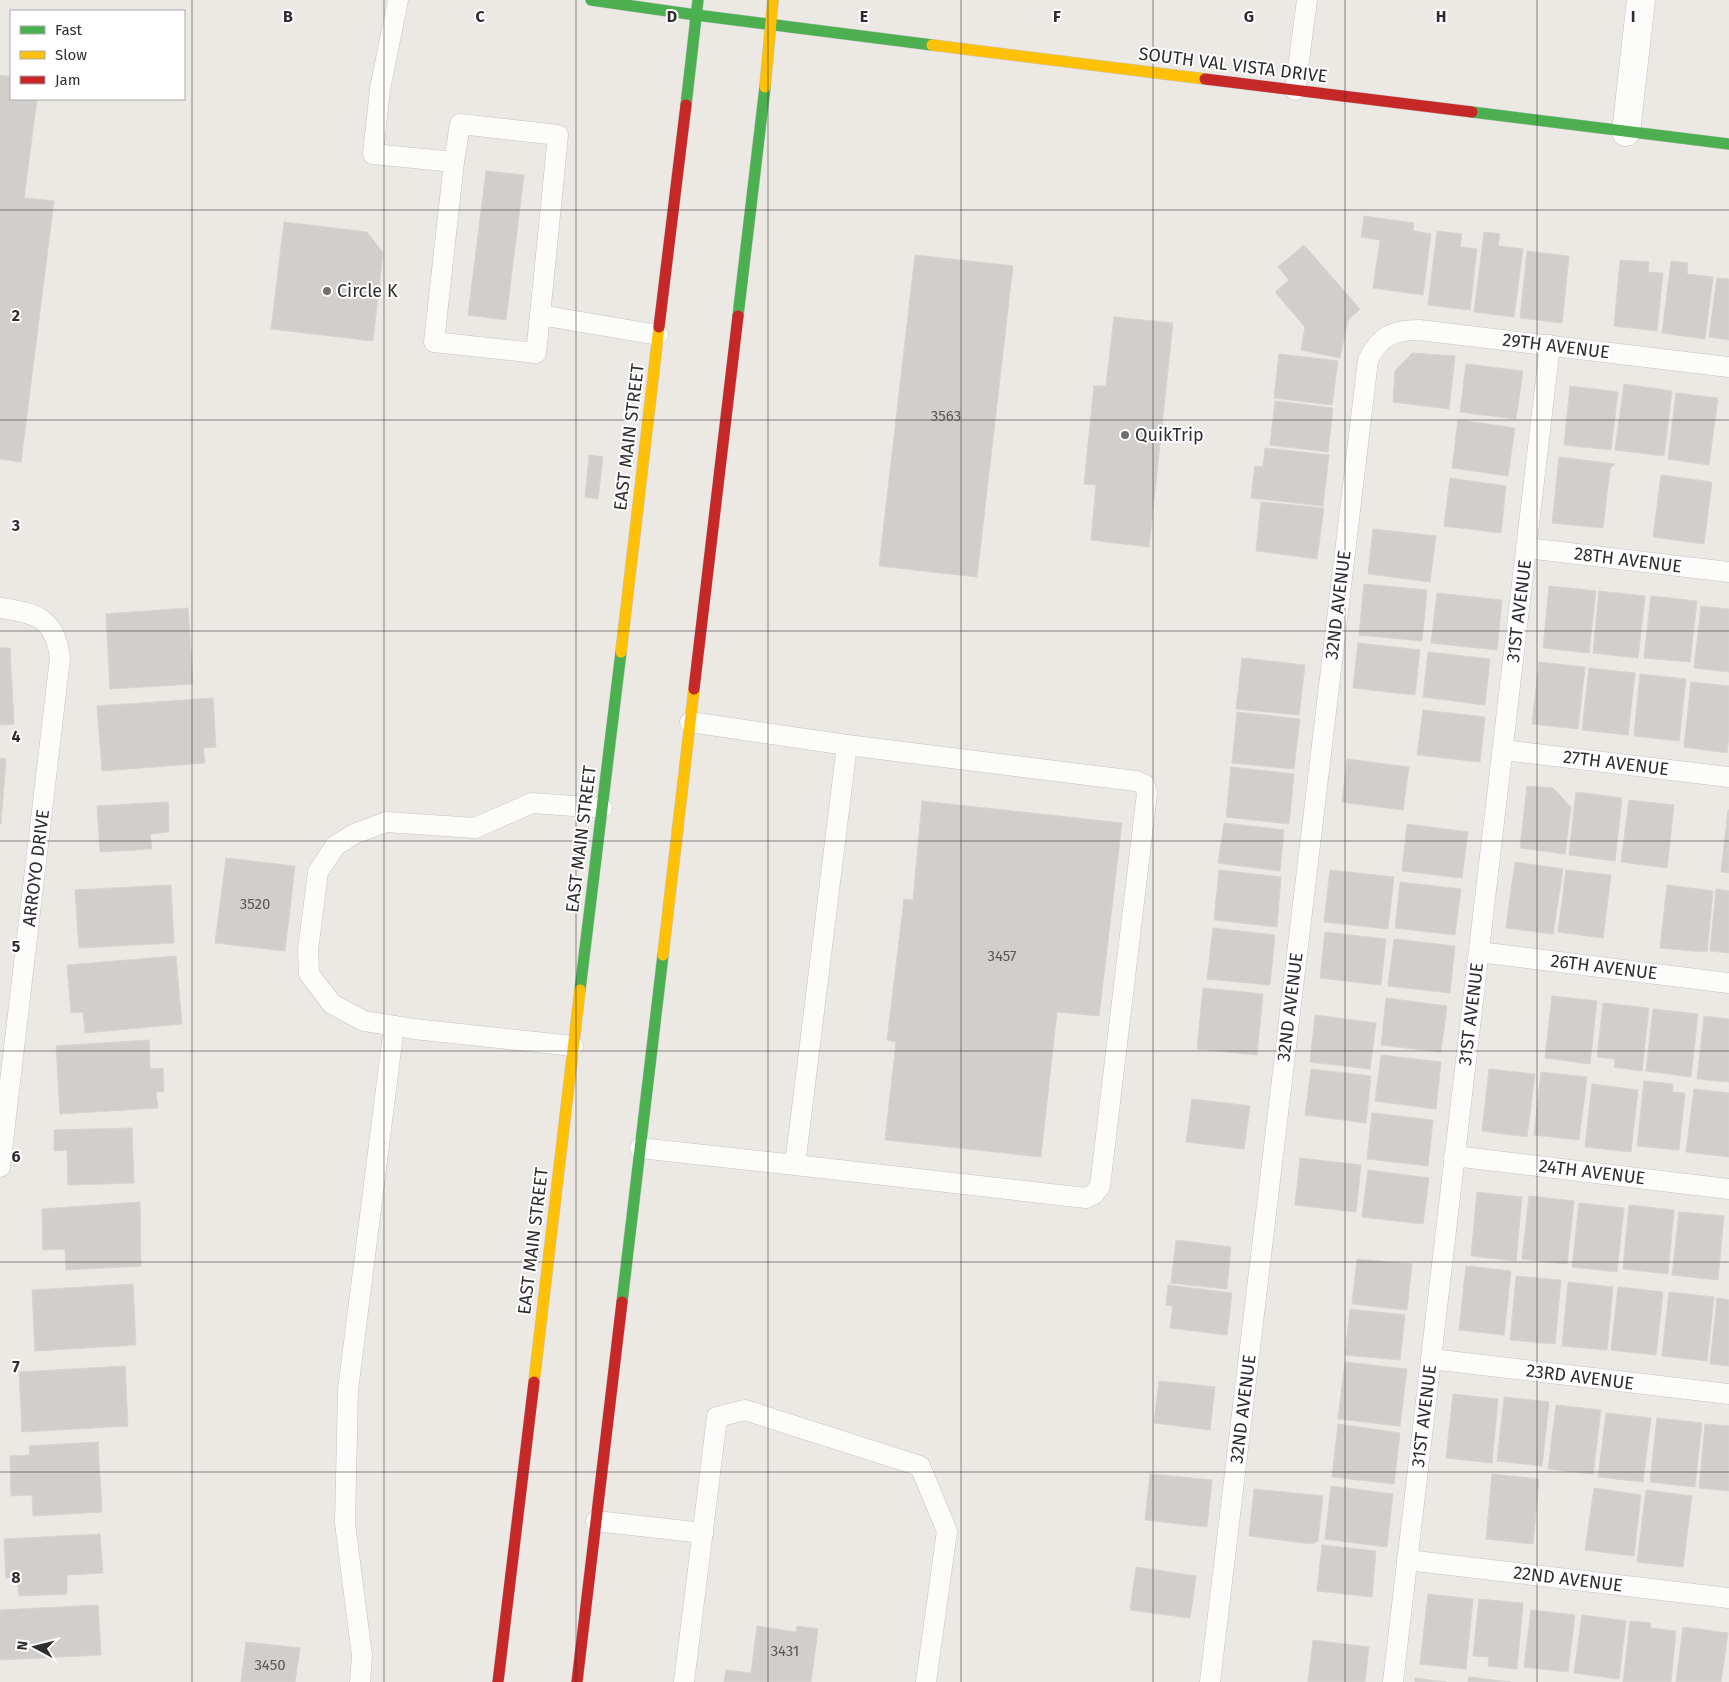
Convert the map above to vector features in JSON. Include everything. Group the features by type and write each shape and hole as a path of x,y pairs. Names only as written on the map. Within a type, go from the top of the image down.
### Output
{"main road":[{"name":"SOUTH VAL VISTA DRIVE","path":"591,0 696,15 1729,144"},
{"name":"EAST MAIN STREET","path":"498,1682 698,0"},
{"path":"577,1682 763,107 773,0"}],"street":[{"path":"1626,132 1642,0"}],"lane":[{"path":"398,0 380,89 373,154 454,162"},
{"path":"1295,90 1307,0"},
{"path":"460,124 558,135 540,315 536,353 434,342 460,124"},
{"path":"540,315 658,334"},
{"name":"29TH AVENUE","path":"1384,338 1395,332 1418,330 1729,367"},
{"name":"32ND AVENUE","path":"1210,1682 1365,371 1374,347 1384,338"},
{"name":"31ST AVENUE","path":"1393,1682 1550,345"},
{"name":"28TH AVENUE","path":"1527,548 1729,572"},
{"name":"ARROYO DRIVE","path":"0,608 30,614 42,620 52,629 58,643 59,672 0,1167"},
{"path":"640,1148 1086,1198 1094,1194 1100,1186 1147,793 1144,784 1136,781 847,745 690,722"},
{"path":"795,1165 847,745"},
{"name":"27TH AVENUE","path":"1502,750 1729,777"},
{"path":"574,1046 364,1022 332,1004 309,974 308,950 318,872 335,846 354,834 386,822 475,828 532,803 602,808"},
{"name":"26TH AVENUE","path":"1479,952 1729,983"},
{"path":"360,1682 362,1656 345,1523 348,1390 394,1026"},
{"name":"24TH AVENUE","path":"1454,1156 1729,1189"},
{"name":"23RD AVENUE","path":"1431,1359 1729,1394"},
{"path":"684,1682 717,1418 744,1410 920,1466 947,1531 926,1682"},
{"path":"596,1521 703,1533"},
{"name":"22ND AVENUE","path":"1407,1560 1729,1598"}],"building":[{"path":"0,75 10,77 10,100 37,100 24,198 54,201 21,462 0,459"},
{"path":"486,171 524,175 506,320 468,315"},
{"path":"1364,216 1414,223 1413,231 1431,234 1423,295 1373,288 1380,240 1361,237"},
{"name":"Circle K","path":"284,222 367,232 383,253 373,341 271,329"},
{"path":"1437,231 1462,234 1460,247 1477,249 1470,310 1428,305"},
{"path":"1484,232 1500,234 1498,246 1523,249 1514,317 1474,312"},
{"path":"1304,245 1360,309 1348,320 1340,358 1301,350 1305,327 1275,292 1289,280 1278,267"},
{"path":"1527,251 1569,256 1562,323 1520,318"},
{"path":"915,255 1013,266 977,577 879,566"},
{"path":"1620,260 1649,262 1648,272 1663,273 1657,331 1614,326"},
{"path":"1671,261 1688,263 1687,274 1713,277 1705,339 1662,333"},
{"path":"1717,278 1729,279 1729,340 1709,337"},
{"name":"QuikTrip","path":"1114,317 1173,323 1149,547 1091,540 1096,485 1084,484 1094,386 1106,386"},
{"path":"1412,353 1455,356 1449,409 1393,402 1395,371"},
{"path":"1279,354 1338,361 1332,405 1274,398"},
{"path":"1466,364 1523,371 1516,419 1460,412"},
{"path":"1624,384 1672,391 1664,456 1615,450"},
{"path":"1570,386 1618,392 1611,450 1564,445"},
{"path":"1676,393 1718,398 1709,465 1668,459"},
{"path":"1275,401 1333,408 1328,452 1270,445"},
{"path":"1458,420 1515,428 1508,476 1452,468"},
{"path":"1265,448 1329,455 1323,506 1251,498 1255,466 1263,467"},
{"path":"589,455 603,457 598,499 585,497"},
{"path":"1559,457 1615,464 1610,469 1603,528 1552,523"},
{"path":"1661,475 1712,482 1704,544 1653,537"},
{"path":"1450,478 1506,486 1501,533 1444,526"},
{"path":"1261,502 1324,508 1317,559 1256,551"},
{"path":"1373,529 1436,536 1430,582 1368,574"},
{"path":"1364,584 1427,590 1422,641 1359,635"},
{"path":"1549,586 1596,591 1589,653 1543,648"},
{"path":"1599,591 1645,596 1638,658 1593,653"},
{"path":"1437,593 1502,600 1497,650 1431,643"},
{"path":"1651,596 1697,601 1690,662 1644,658"},
{"path":"1701,606 1729,609 1729,672 1694,668"},
{"path":"188,608 193,684 110,689 106,614"},
{"path":"1358,643 1420,650 1415,695 1353,688"},
{"path":"0,648 10,648 14,724 0,725"},
{"path":"1428,652 1490,659 1485,705 1423,697"},
{"path":"1242,658 1305,665 1299,715 1236,709"},
{"path":"1539,662 1585,667 1578,729 1532,724"},
{"path":"1589,668 1635,673 1628,735 1582,730"},
{"path":"1640,674 1686,679 1679,741 1634,736"},
{"path":"1691,682 1729,686 1727,753 1684,747"},
{"path":"213,698 216,747 203,748 205,763 102,771 97,706"},
{"path":"1423,710 1485,717 1480,762 1417,755"},
{"path":"1237,712 1300,719 1294,769 1232,763"},
{"path":"0,758 6,759 1,824 0,824"},
{"path":"1347,759 1409,767 1403,810 1342,802"},
{"path":"1231,767 1294,774 1289,824 1226,817"},
{"path":"1527,786 1553,788 1571,807 1565,854 1520,848"},
{"path":"1576,792 1622,798 1615,861 1569,855"},
{"path":"1629,800 1674,805 1667,868 1621,862"},
{"path":"922,801 1122,823 1099,1016 1057,1012 1041,1157 885,1140 896,1042 887,1040 904,899 913,900"},
{"path":"168,802 169,832 150,834 152,849 100,852 97,806"},
{"path":"1729,810 1729,873 1721,872"},
{"path":"1224,823 1284,830 1280,871 1218,863"},
{"path":"1407,824 1468,832 1462,878 1402,871"},
{"path":"226,858 295,866 285,951 215,943"},
{"path":"1515,862 1563,869 1553,934 1506,928"},
{"path":"1219,870 1281,877 1277,927 1214,920"},
{"path":"1330,870 1394,877 1388,929 1324,922"},
{"path":"1566,870 1611,875 1603,938 1558,932"},
{"path":"1400,882 1461,889 1455,935 1395,928"},
{"path":"171,885 174,943 79,948 75,890"},
{"path":"1667,885 1713,891 1707,952 1660,948"},
{"path":"1716,889 1729,891 1729,953 1710,951"},
{"path":"1213,928 1275,935 1270,985 1207,979"},
{"path":"1325,932 1386,939 1381,985 1320,978"},
{"path":"1394,939 1455,946 1450,993 1388,986"},
{"path":"176,956 182,1024 85,1033 83,1012 71,1013 67,965"},
{"path":"1203,988 1263,994 1257,1055 1197,1049"},
{"path":"1552,996 1597,1001 1590,1064 1545,1058"},
{"path":"1386,998 1447,1006 1441,1052 1381,1045"},
{"path":"1603,1003 1649,1008 1642,1071 1614,1067 1615,1059 1597,1057"},
{"path":"1653,1009 1698,1014 1691,1077 1646,1071"},
{"path":"1315,1015 1376,1023 1370,1069 1310,1062"},
{"path":"1704,1016 1729,1019 1729,1082 1697,1079"},
{"path":"149,1040 150,1069 163,1068 164,1092 156,1092 158,1108 60,1114 56,1046"},
{"path":"1381,1055 1441,1062 1436,1109 1375,1101"},
{"path":"1311,1069 1371,1076 1366,1123 1305,1115"},
{"path":"1489,1069 1535,1074 1527,1137 1482,1131"},
{"path":"1541,1072 1587,1077 1579,1140 1534,1135"},
{"path":"1644,1081 1673,1084 1672,1092 1685,1093 1679,1150 1637,1146"},
{"path":"1592,1084 1638,1090 1631,1152 1585,1147"},
{"path":"1694,1089 1729,1093 1729,1157 1686,1152"},
{"path":"1192,1099 1250,1106 1244,1149 1186,1142"},
{"path":"1372,1113 1433,1120 1428,1166 1367,1159"},
{"path":"132,1128 134,1183 68,1185 67,1150 54,1151 54,1130"},
{"path":"1300,1158 1361,1165 1356,1212 1295,1205"},
{"path":"1368,1170 1429,1178 1423,1224 1362,1217"},
{"path":"1477,1192 1522,1197 1516,1261 1471,1256"},
{"path":"1529,1196 1574,1201 1567,1264 1522,1259"},
{"path":"140,1202 141,1266 66,1270 65,1249 43,1250 42,1209"},
{"path":"1579,1203 1624,1208 1617,1272 1572,1267"},
{"path":"1629,1205 1674,1210 1668,1274 1623,1269"},
{"path":"1679,1212 1724,1216 1718,1280 1672,1275"},
{"path":"1176,1240 1231,1247 1227,1289 1171,1283"},
{"path":"1357,1259 1412,1264 1407,1310 1352,1304"},
{"path":"1466,1266 1511,1271 1504,1335 1459,1330"},
{"path":"1516,1276 1561,1280 1555,1344 1510,1340"},
{"path":"1568,1282 1613,1287 1607,1350 1562,1346"},
{"path":"133,1284 136,1345 35,1351 32,1290"},
{"path":"1168,1285 1232,1293 1227,1335 1170,1328 1173,1306 1166,1305"},
{"path":"1618,1287 1663,1292 1656,1355 1611,1350"},
{"path":"1669,1292 1714,1297 1707,1361 1662,1356"},
{"path":"1717,1298 1729,1300 1729,1366 1710,1364"},
{"path":"1350,1309 1405,1315 1400,1360 1345,1355"},
{"path":"1345,1362 1407,1369 1400,1426 1338,1419"},
{"path":"125,1366 128,1426 22,1432 19,1372"},
{"path":"1159,1381 1215,1387 1210,1430 1154,1423"},
{"path":"1453,1394 1498,1399 1492,1463 1446,1458"},
{"path":"1504,1397 1549,1402 1542,1466 1497,1461"},
{"path":"1556,1405 1601,1410 1593,1474 1548,1469"},
{"path":"1606,1413 1651,1418 1643,1482 1598,1477"},
{"path":"1657,1418 1702,1423 1695,1487 1650,1482"},
{"path":"1338,1424 1400,1433 1394,1484 1332,1477"},
{"path":"1705,1424 1729,1426 1729,1491 1699,1488"},
{"path":"98,1442 102,1512 33,1516 32,1495 11,1496 10,1456 30,1455 29,1446"},
{"path":"1150,1474 1212,1480 1207,1527 1145,1520"},
{"path":"1492,1474 1539,1479 1533,1544 1486,1539"},
{"path":"1331,1486 1393,1494 1387,1547 1325,1539"},
{"path":"1594,1488 1641,1495 1634,1556 1585,1550"},
{"path":"1254,1489 1323,1496 1318,1541 1312,1544 1249,1536"},
{"path":"1646,1490 1692,1496 1683,1567 1637,1562"},
{"path":"100,1534 103,1573 67,1575 67,1594 19,1596 17,1577 6,1578 4,1539"},
{"path":"1322,1545 1376,1551 1372,1597 1317,1591"},
{"path":"1136,1567 1196,1576 1190,1618 1130,1610"},
{"path":"1428,1594 1473,1599 1466,1669 1420,1664"},
{"path":"1479,1599 1523,1603 1517,1669 1488,1666 1489,1657 1473,1656"},
{"path":"98,1605 101,1655 0,1660 0,1610"},
{"path":"1531,1610 1575,1615 1568,1672 1524,1667"},
{"path":"1582,1615 1626,1621 1619,1679 1574,1673"},
{"path":"1630,1621 1651,1623 1650,1628 1676,1631 1671,1682 1623,1682"},
{"path":"757,1626 796,1632 797,1626 818,1629 811,1682 724,1682 726,1670 751,1673"},
{"path":"1683,1627 1728,1633 1721,1682 1676,1682"},
{"path":"1313,1640 1369,1647 1365,1682 1308,1682"},
{"path":"246,1642 300,1648 295,1682 241,1682"},
{"path":"1469,1677 1510,1682 1468,1682"},
{"path":"1415,1678 1446,1682 1415,1682"}],"traffic: fast":[{"path":"591,0 932,45"},
{"path":"686,105 698,0"},
{"path":"738,316 765,87"},
{"path":"1472,112 1729,144"},
{"path":"580,990 621,652"},
{"path":"622,1302 663,955"}],"traffic: slow":[{"path":"765,87 773,0"},
{"path":"932,45 1205,79"},
{"path":"621,652 659,327"},
{"path":"663,955 694,689"},
{"path":"534,1382 580,990"}],"traffic: jam":[{"path":"1205,79 1472,112"},
{"path":"659,327 686,105"},
{"path":"694,689 738,316"},
{"path":"577,1682 622,1302"},
{"path":"498,1682 534,1382"}],"place":[{"name":"Circle K","path":"327,291"},
{"name":"QuikTrip","path":"1125,435"}]}
